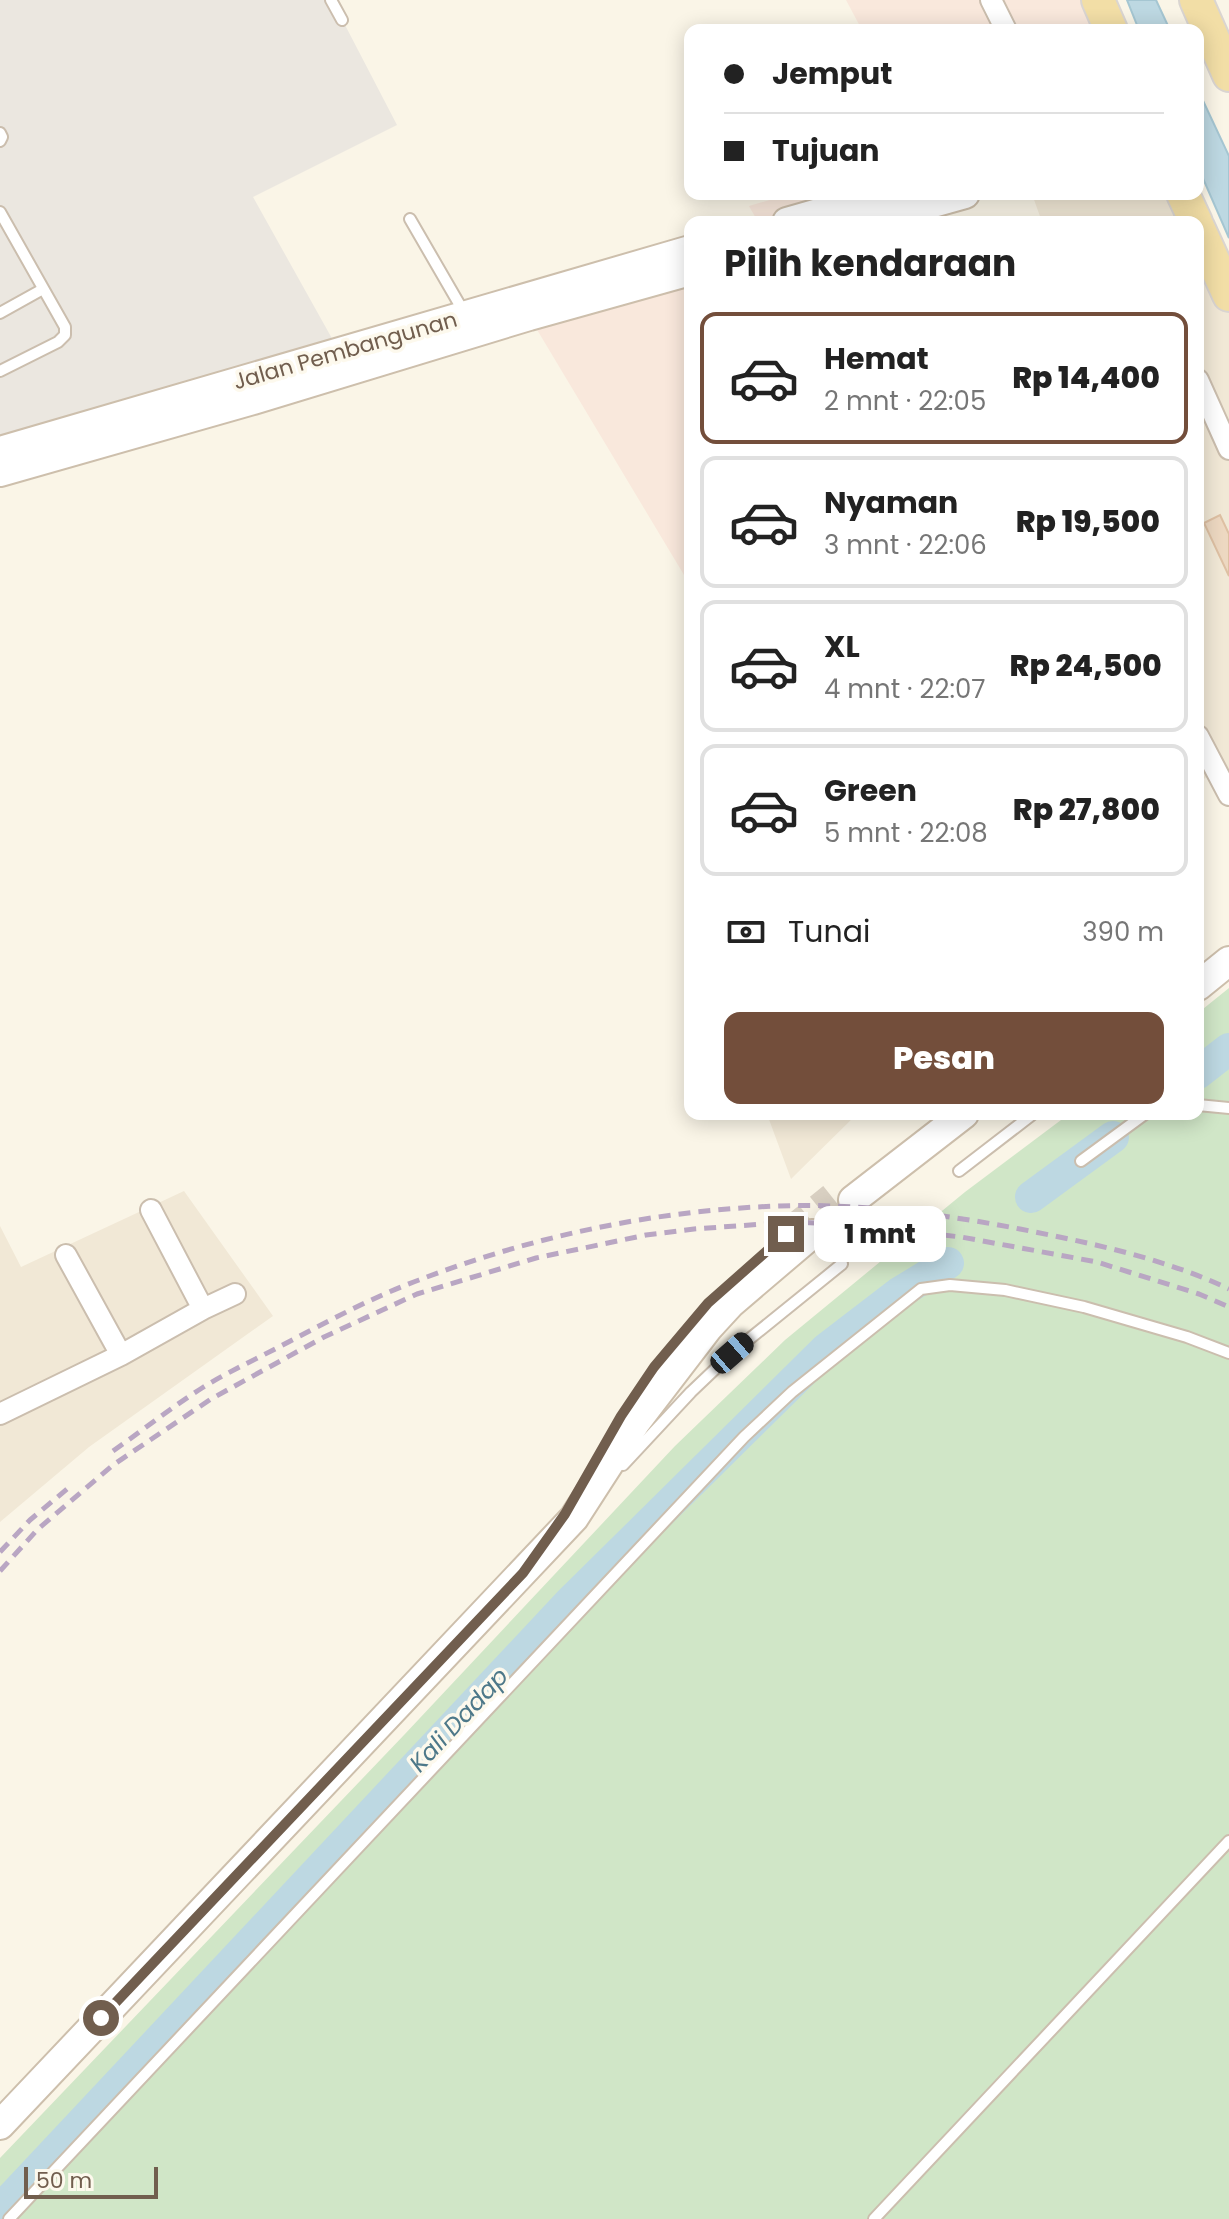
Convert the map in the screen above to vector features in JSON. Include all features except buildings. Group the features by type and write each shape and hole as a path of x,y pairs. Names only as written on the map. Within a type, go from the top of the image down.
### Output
{"main road":[{"path":"1098,0 1108,24"},
{"path":"1196,0 1229,75"},
{"path":"808,216 864,200"},
{"path":"886,216 944,200"},
{"path":"1204,244 1229,295"},
{"name":"Jalan Pembangunan","path":"0,451 684,252"},
{"name":"Jalan Pembangunan","path":"0,472 684,273"},
{"path":"929,1120 842,1198 955,1120"},
{"path":"0,2125 523,1573 574,1518 636,1422 708,1328 799,1234 725,1286 692,1320 654,1367 621,1416 565,1514 523,1573"}],"street":[{"path":"991,0 1003,24"},
{"path":"1204,393 1229,449"},
{"path":"1204,747 1229,795"},
{"path":"151,1210 203,1309"},
{"path":"66,1255 121,1355"},
{"path":"0,1414 121,1355 235,1294"}],"lane":[{"path":"331,0 342,20"},
{"path":"0,133 0,141"},
{"path":"0,212 65,327 65,335 58,342 0,371"},
{"path":"410,219 465,314"},
{"path":"0,313 43,289"},
{"path":"1204,1106 1229,1108"},
{"path":"959,1171 1025,1120"},
{"path":"1081,1161 1137,1120"},
{"path":"574,1518 691,1392 760,1329 842,1264"},
{"path":"9,2219 744,1437 792,1392 921,1289 950,1285 1005,1290 1084,1307 1187,1337 1229,1353"},
{"path":"874,2219 1229,1841"}],"shaded area":[{"path":"0,0 332,0 397,125 253,197 339,351 0,451"},
{"path":"846,0 1107,0 1116,24 859,24"},
{"path":"770,200 937,200 930,202 934,216 755,216 749,206"},
{"path":"1034,200 1201,200 1229,267 1229,800 1212,772 1204,779 1204,216 1040,216"},
{"path":"684,272 684,575 530,318"},
{"path":"769,1120 851,1120 791,1179"},
{"path":"184,1191 273,1316 89,1447 0,1522 0,1226 21,1267"}],"green space":[{"path":"1229,988 1229,2219 0,2219 0,2158 675,1446 785,1340 965,1192 1061,1120 1204,1120 1204,1008"}],"water":[{"path":"1127,0 1156,0 1167,24 1137,24"},
{"path":"1204,103 1229,156 1229,238 1204,181"}],"waterway":[{"name":"Kali Dadap","path":"1204,1068 1229,1049"},
{"name":"Kali Dadap","path":"1031,1197 1113,1137"},
{"name":"Kali Dadap","path":"0,2210 569,1603 826,1349 899,1293 948,1263"}],"tunnel":[{"path":"786,1234 832,1197"}],"railway":[{"path":"113,1451 211,1383 329,1321 419,1280 551,1238 687,1213 779,1206 839,1206 931,1214 1100,1246 1153,1260 1229,1289"},
{"path":"0,1571 38,1529 113,1465 211,1399 324,1337 417,1294 536,1258 646,1235 694,1229 792,1222 842,1224 961,1237 1097,1262 1199,1294 1229,1307"},
{"path":"0,1552 30,1520 67,1489"}],"route":[{"path":"101,2018 523,1573 565,1514 621,1416 654,1367 708,1303 786,1234"}]}
